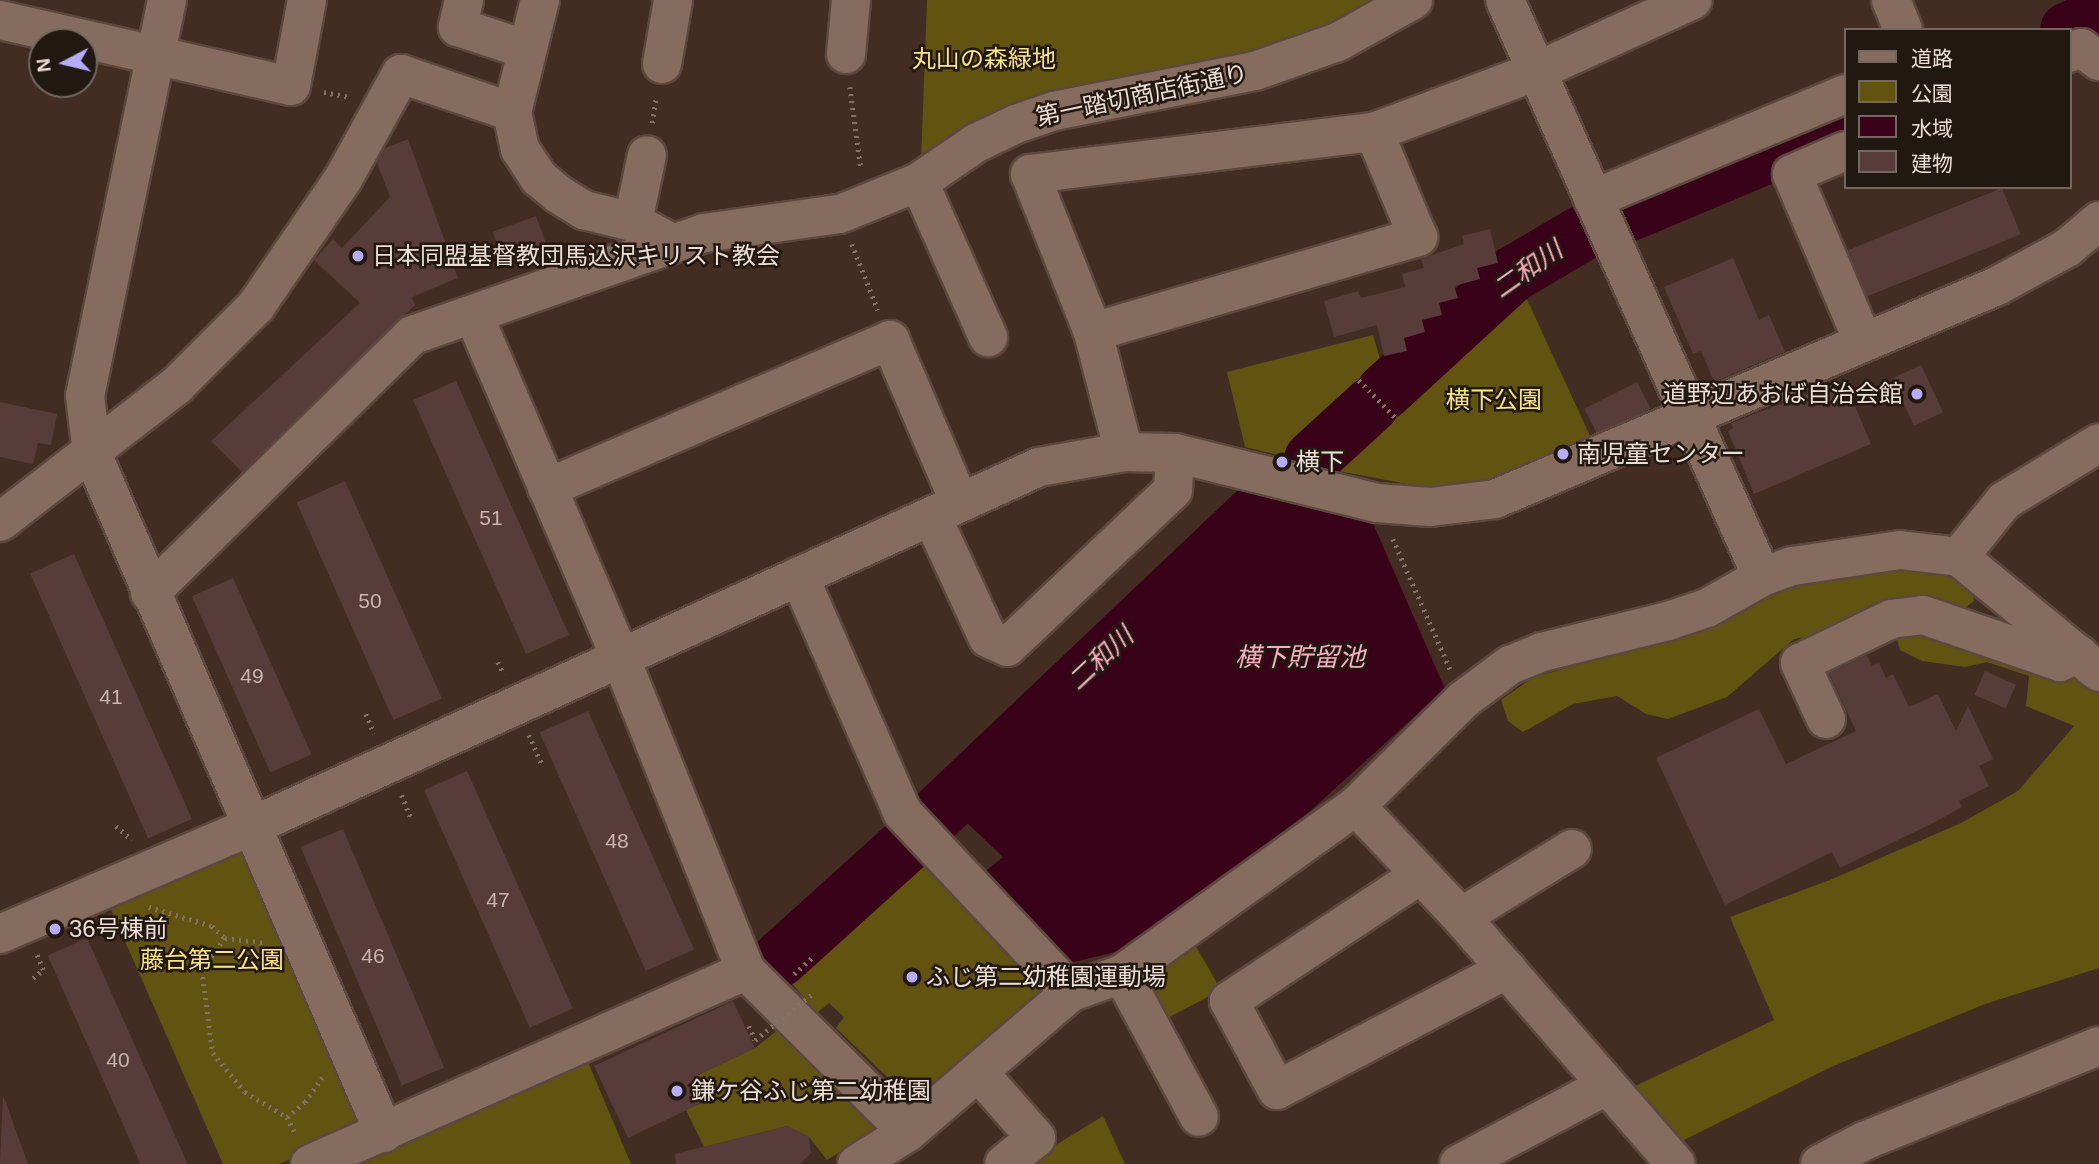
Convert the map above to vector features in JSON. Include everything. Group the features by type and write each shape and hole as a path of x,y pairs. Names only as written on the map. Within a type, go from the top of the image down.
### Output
{"street":[{"path":"167,0 85,396 92,453 250,827 384,1133"},
{"path":"13,20 291,86 307,0"},
{"path":"464,0 458,27 525,49"},
{"path":"540,0 525,49 512,112 520,149 539,178 584,210 633,222 672,243"},
{"path":"662,64 673,0"},
{"path":"846,54 851,0"},
{"name":"第一踏切商店街通り","path":"150,593 413,335 474,316 704,233 853,209 919,182 976,143 1016,124 1054,111 1255,71 1338,42 1413,0"},
{"path":"1505,0 1690,420 1762,576"},
{"path":"1124,452 1093,332 1030,174 1374,132 1537,71 1693,0"},
{"path":"2071,52 2081,48 2099,61"},
{"path":"0,522 177,385 256,306 343,179 401,74 512,112"},
{"path":"1600,216 1843,94"},
{"path":"1093,332 1418,237 1374,132"},
{"path":"1843,151 1792,174 1863,341"},
{"path":"633,222 647,155"},
{"path":"919,182 988,337"},
{"path":"0,934 250,827 1039,467 1124,452 1175,453 1377,503 1430,507 1495,499 1690,420 1863,341 2034,268 2099,221"},
{"path":"474,316 621,659 746,971 908,1132"},
{"path":"547,488 890,340 988,638 1007,647 1173,490 1175,453"},
{"path":"1959,557 2004,501 2099,443"},
{"path":"857,1164 908,1132 980,1074 1071,992 1122,974 1356,806 1463,699 1510,665 1531,656 1707,608 1762,576 1793,566 1900,550 1959,557 2089,663"},
{"path":"799,576 902,811 1071,992"},
{"path":"1826,719 1800,663 1891,619 1923,615 2060,662 2089,663"},
{"path":"1356,806 1461,917 1675,1164"},
{"path":"1461,917 1572,849"},
{"path":"1420,875 1229,1001 1277,1090 1507,969"},
{"path":"305,1153 384,1133 746,971"},
{"path":"1122,974 1199,1117"},
{"path":"1820,1164 1870,1153 2099,1046"},
{"path":"980,1074 1036,1138 1004,1164"},
{"path":"1459,1164 1606,1086"}],"path":[{"path":"846,54 853,209 890,340"},
{"path":"647,155 662,64"},
{"path":"291,86 384,104"},
{"path":"1359,380 1395,417"},
{"path":"1377,503 1463,699"},
{"path":"144,897 149,907 212,926 225,937 277,943"},
{"path":"225,937 202,970 213,1053 244,1092 287,1117 305,1153"},
{"path":"755,1040 811,995 794,975 814,956"},
{"path":"287,1117 311,1093 323,1076 322,1065"}],"green space":[{"name":"丸山の森緑地","path":"927,0 1391,0 1368,15 921,161"},
{"name":"横下公園","path":"1517,278 1592,440 1491,479 1423,487 1322,468"},
{"name":"横下公園","path":"1373,335 1385,376 1295,459 1245,447 1227,372"},
{"path":"1900,565 1948,576 1973,592 1974,601 1964,609 1794,639 1727,697 1668,719 1646,714 1617,696 1573,704 1523,732 1508,721 1501,700 1532,678 1674,637 1771,588"},
{"path":"1912,626 2099,687 2099,968 1985,1004 1831,1067 1676,1144 1631,1088 1774,1020 1730,917 1830,880 1961,823 2018,791 2074,726 2026,706 2029,676 1987,662 1965,667 1922,661 1900,650 1895,633"},
{"name":"ふじ第二幼稚園運動場","path":"913,848 1041,982 1042,1002 921,1097 907,1096 836,1028 844,1017 829,1003 817,1013 783,973"},
{"name":"藤台第二公園","path":"230,849 244,853 359,1115 354,1131 279,1164 223,1164 110,907"},
{"path":"1194,943 1221,990 1158,1023 1136,981"},
{"path":"779,1029 880,1127 827,1160 809,1137 787,1126 704,1147 686,1110 709,1099 698,1075 755,1048"},
{"path":"588,1062 631,1164 363,1164"},
{"path":"1103,1116 1125,1164 1025,1164"}],"water":[{"name":"横下貯留池","path":"1290,499 1372,521 1445,689 1309,812 1123,950 1066,964 982,874 1003,857 961,817"}],"building":[{"path":"408,139 458,278 412,297 415,305 242,472 211,441 360,303 314,260 333,239 342,248 390,197 377,163 385,148"},
{"path":"2002,189 2021,234 1867,297 1848,250"},
{"path":"536,216 547,247 504,263 493,232"},
{"path":"1490,229 1498,263 1477,268 1480,279 1454,286 1458,298 1439,303 1442,315 1422,320 1425,332 1404,338 1407,351 1384,356 1377,325 1334,337 1324,301 1358,291 1361,298 1405,287 1402,274 1424,268 1421,259 1464,244 1462,236"},
{"path":"1733,258 1759,320 1769,315 1785,352 1714,382 1701,351 1693,354 1664,287"},
{"path":"1921,365 1943,412 1914,426 1892,379"},
{"path":"1844,380 1871,444 1754,494 1728,431 1733,428 1731,423"},
{"path":"456,381 569,635 526,654 413,400"},
{"path":"1637,382 1651,409 1598,436 1584,409"},
{"path":"0,402 57,414 51,445 38,443 33,464 0,457"},
{"path":"345,481 442,698 393,720 297,503"},
{"path":"74,554 192,819 148,838 30,574"},
{"path":"233,578 312,754 270,773 192,596"},
{"path":"1867,655 1872,666 1879,663 1886,678 1893,674 1909,707 1938,694 1956,731 1968,706 1993,759 1979,766 1989,786 1959,801 1962,807 1933,823 1840,868 1832,852 1725,905 1656,758 1759,709 1786,764 1856,731 1829,673"},
{"path":"1985,671 2016,685 2005,709 1974,695"},
{"path":"588,711 694,949 646,971 540,733"},
{"path":"467,771 573,1009 530,1028 424,790"},
{"path":"343,829 444,1067 402,1085 301,847"},
{"path":"87,938 188,1164 141,1164 48,955"},
{"path":"733,1001 755,1048 698,1075 710,1099 628,1138 594,1066"},
{"path":"3,1095 28,1164 0,1164"},
{"path":"787,1126 809,1137 811,1153 800,1164 676,1164 675,1154"}],"waterway":[{"name":"二和川","path":"2071,29 2099,17"},
{"name":"二和川","path":"1621,217 1843,124"},
{"name":"二和川","path":"1384,392 1513,274 1581,234"},
{"name":"二和川","path":"1312,459 1372,404"},
{"name":"二和川","path":"934,817 1267,501"},
{"name":"二和川","path":"780,959 906,845"}],"place":[{"name":"日本同盟基督教団馬込沢キリスト教会","path":"358,256"},
{"name":"道野辺あおば自治会館","path":"1917,394"},
{"name":"南児童センター","path":"1563,454"},
{"name":"横下","path":"1282,462"},
{"name":"36号棟前","path":"55,929"},
{"name":"ふじ第二幼稚園運動場","path":"912,977"},
{"name":"鎌ケ谷ふじ第二幼稚園","path":"677,1091"}]}
